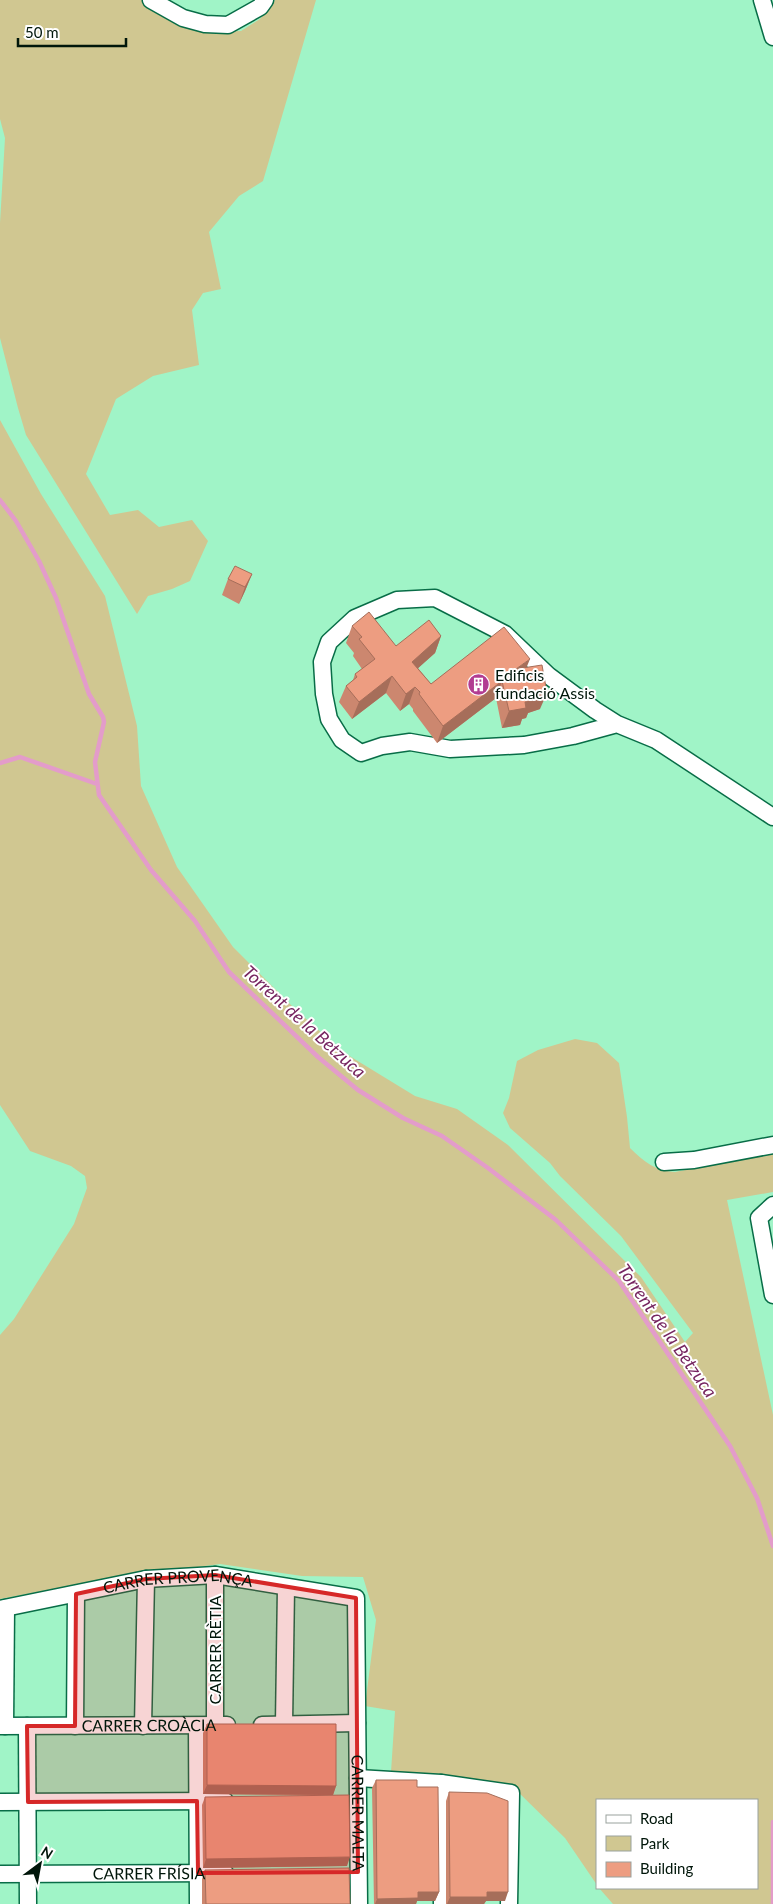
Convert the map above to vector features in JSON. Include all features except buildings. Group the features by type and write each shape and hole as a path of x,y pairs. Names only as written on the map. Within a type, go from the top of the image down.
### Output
{"street":[{"path":"151,0 183,18 205,24 228,25 260,7 265,0"},
{"path":"762,0 773,38"},
{"path":"617,724 573,736 524,745 450,749 410,742 382,746 361,753 342,740 329,719 324,694 322,662 329,642 355,618 397,600 435,598 505,634 549,676 596,710 617,724 656,740 773,816"},
{"path":"664,1162 694,1160 773,1145"},
{"path":"773,1205 759,1218 773,1295"},
{"name":"CARRER PROVENÇA","path":"3,1609 146,1579 215,1575 356,1598"},
{"name":"CARRER RÈTIA","path":"215,1575 216,1725"},
{"path":"143,1726 146,1579"},
{"path":"284,1724 286,1587"},
{"path":"75,1726 76,1594"},
{"name":"CARRER MALTA","path":"356,1598 359,1904"},
{"path":"2,1726 3,1609"},
{"name":"CARRER CROÀCIA","path":"2,1726 197,1726 357,1723"},
{"path":"27,1726 28,1904"},
{"path":"197,1726 198,1904"},
{"path":"358,1778 441,1783 511,1793 509,1904"},
{"path":"441,1783 442,1904"},
{"path":"338,1799 357,1799"},
{"path":"0,1802 244,1800"},
{"path":"340,1872 358,1872"},
{"name":"CARRER FRÍSIA","path":"0,1874 245,1873"}],"highlighted area":[{"path":"215,1575 356,1598 358,1872 198,1873 197,1801 28,1802 27,1726 75,1726 76,1594 146,1579"}],"green space":[{"path":"0,0 143,0 159,13 212,32 241,31 260,19 275,0 316,0 263,181 239,196 209,232 221,289 203,293 192,310 199,365 153,376 116,399 86,474 110,515 138,510 159,527 192,520 208,541 190,581 148,596 137,614 26,435 0,338 0,223 5,138 0,119"},
{"path":"0,420 41,494 105,596 137,726 141,786 177,867 233,947 295,1009 343,1052 415,1096 457,1109 508,1145 641,1277 685,1342 693,1333 621,1236 560,1176 550,1163 510,1128 503,1113 509,1098 517,1061 538,1050 575,1039 597,1043 619,1063 630,1148 640,1158 656,1168 675,1172 773,1153 773,1192 727,1200 773,1415 773,1904 613,1904 600,1889 758,1889 758,1799 596,1799 596,1884 565,1838 513,1787 391,1772 395,1711 365,1706 376,1620 363,1577 302,1576 220,1564 100,1580 0,1599 0,1335 14,1319 74,1224 87,1188 85,1176 71,1166 30,1151 0,1105"}],"waterway":[{"name":"Torrent de la Betzuca","path":"0,500 16,521 39,561 56,598 89,694 103,717 104,722 95,762 99,795 151,870 195,921 229,972 318,1057 358,1090 403,1118 442,1136 488,1168 556,1220 619,1281 730,1446 757,1498 773,1546"},
{"path":"0,763 20,757 97,784"},
{"name":"Torrent de la Betzuca","path":"773,1822 773,1904"}],"place":[{"name":"Edificis fundació Assis","path":"479,684"}]}
